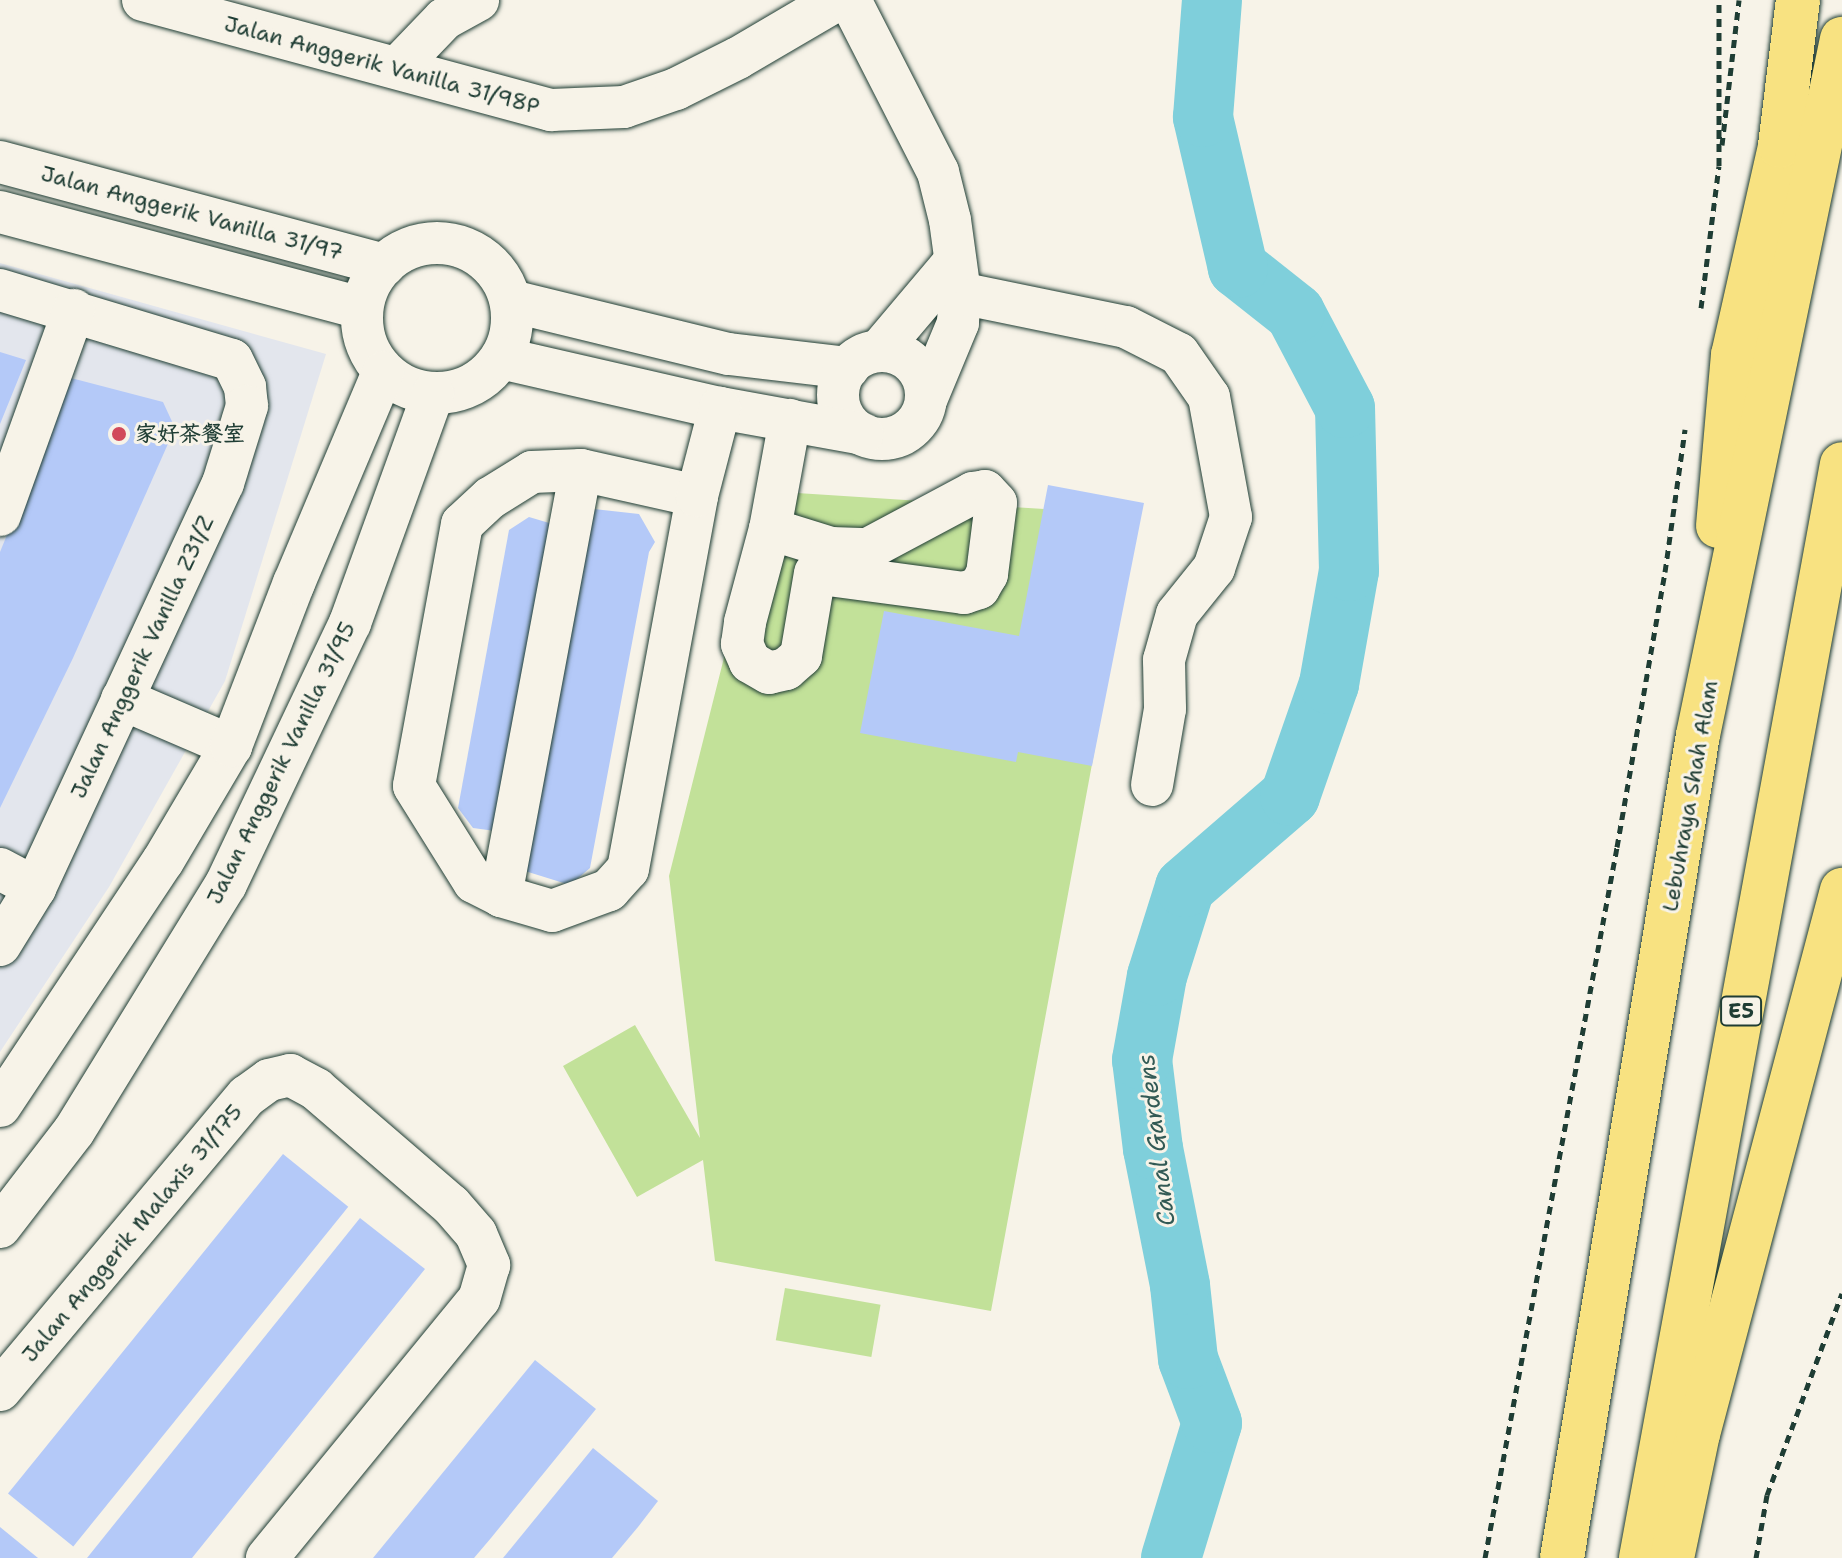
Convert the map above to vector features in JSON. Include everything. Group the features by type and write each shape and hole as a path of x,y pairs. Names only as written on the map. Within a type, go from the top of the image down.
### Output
{"highway":[{"path":"1698,735 1733,355 1780,146 1798,0"},
{"name":"Lebuhraya Shah Alam","path":"1562,1558 1698,735 1842,39"},
{"name":"E5","path":"1641,1558 1842,464"},
{"path":"1672,1558 1698,1434 1842,890"}],"street":[{"name":"Jalan Anggerik Vanilla 31/98P","path":"143,0 551,110 624,107 676,89 738,58 837,0"},
{"path":"397,68 444,19 478,0"},
{"path":"501,358 720,408 890,438 903,434 922,413 958,323 958,277 938,172 850,0"},
{"name":"Jalan Anggerik Vanilla 31/97","path":"0,162 384,265"},
{"path":"0,212 361,308"},
{"path":"424,244 458,246 488,262 502,280 511,301 512,321 501,358 489,373 472,385 433,394 406,387 383,372 369,354 362,331 361,308 373,277 384,265 402,251 424,244"},
{"path":"863,434 852,427 840,404 839,392 864,360 958,277"},
{"path":"958,277 1126,327 1179,354 1209,397 1231,517 1214,568 1177,614 1164,660 1165,709 1152,785"},
{"path":"0,290 74,310 0,515"},
{"path":"511,301 729,354 864,360 895,353 909,360 926,384 926,400"},
{"name":"Jalan Anggerik Vanilla Z31/Z","path":"0,945 17,878 122,699 223,483 242,432 247,406 245,387 232,360 74,310"},
{"path":"0,1106 163,861 231,746 294,583 383,372"},
{"name":"Jalan Anggerik Vanilla 31/95","path":"0,1227 74,1131 226,884 350,623 433,394"},
{"path":"697,496 581,470 532,472 490,498 462,524 414,786 474,882 501,896 552,911 609,890 628,869 697,496 720,408"},
{"path":"770,529 818,559 801,656 786,669 769,673 750,662 742,644 770,529 790,420"},
{"path":"501,896 581,470"},
{"path":"122,699 231,746"},
{"name":"Jalan Anggerik Malaxis 31/175","path":"0,1390 247,1096 269,1080 290,1075 316,1089 451,1205 476,1234 489,1265 479,1299 267,1558"}],"path":[{"path":"1719,0 1719,166"},
{"path":"1699,325 1739,0"},
{"path":"1485,1558 1620,831 1665,572 1686,417"},
{"path":"1756,1558 1767,1495 1842,1293"}],"shaded area":[{"path":"0,263 326,354 225,681 109,887 0,1052"}],"green space":[{"path":"766,491 1138,515 991,1311 715,1261 703,1160 637,1197 563,1066 635,1025 700,1138 669,876"},
{"path":"785,1288 881,1305 871,1357 776,1340"}],"building":[{"path":"0,352 26,360 0,424"},
{"path":"71,378 163,402 175,428 73,658 0,808 0,552"},
{"path":"1048,485 1144,503 1092,766 1018,752 1016,762 860,733 884,611 1019,636"},
{"path":"594,509 639,514 655,542 649,552 590,868 570,885 525,871"},
{"path":"529,517 566,528 510,833 473,828 458,808 509,530"},
{"path":"283,1154 348,1207 73,1546 8,1494"},
{"path":"360,1218 425,1269 192,1558 87,1558"},
{"path":"535,1360 596,1409 491,1538 474,1558 373,1558"},
{"path":"593,1448 658,1501 638,1527 612,1558 503,1558"},
{"path":"0,1527 38,1558 0,1558"}],"waterway":[{"name":"Canal Gardens","path":"1171,1558 1212,1423 1188,1359 1180,1285 1153,1149 1142,1060 1157,976 1185,887 1290,796 1329,684 1349,571 1345,408 1295,313 1238,268 1203,117 1212,0"}],"place":[{"name":"家好茶餐室","path":"119,434"}]}
